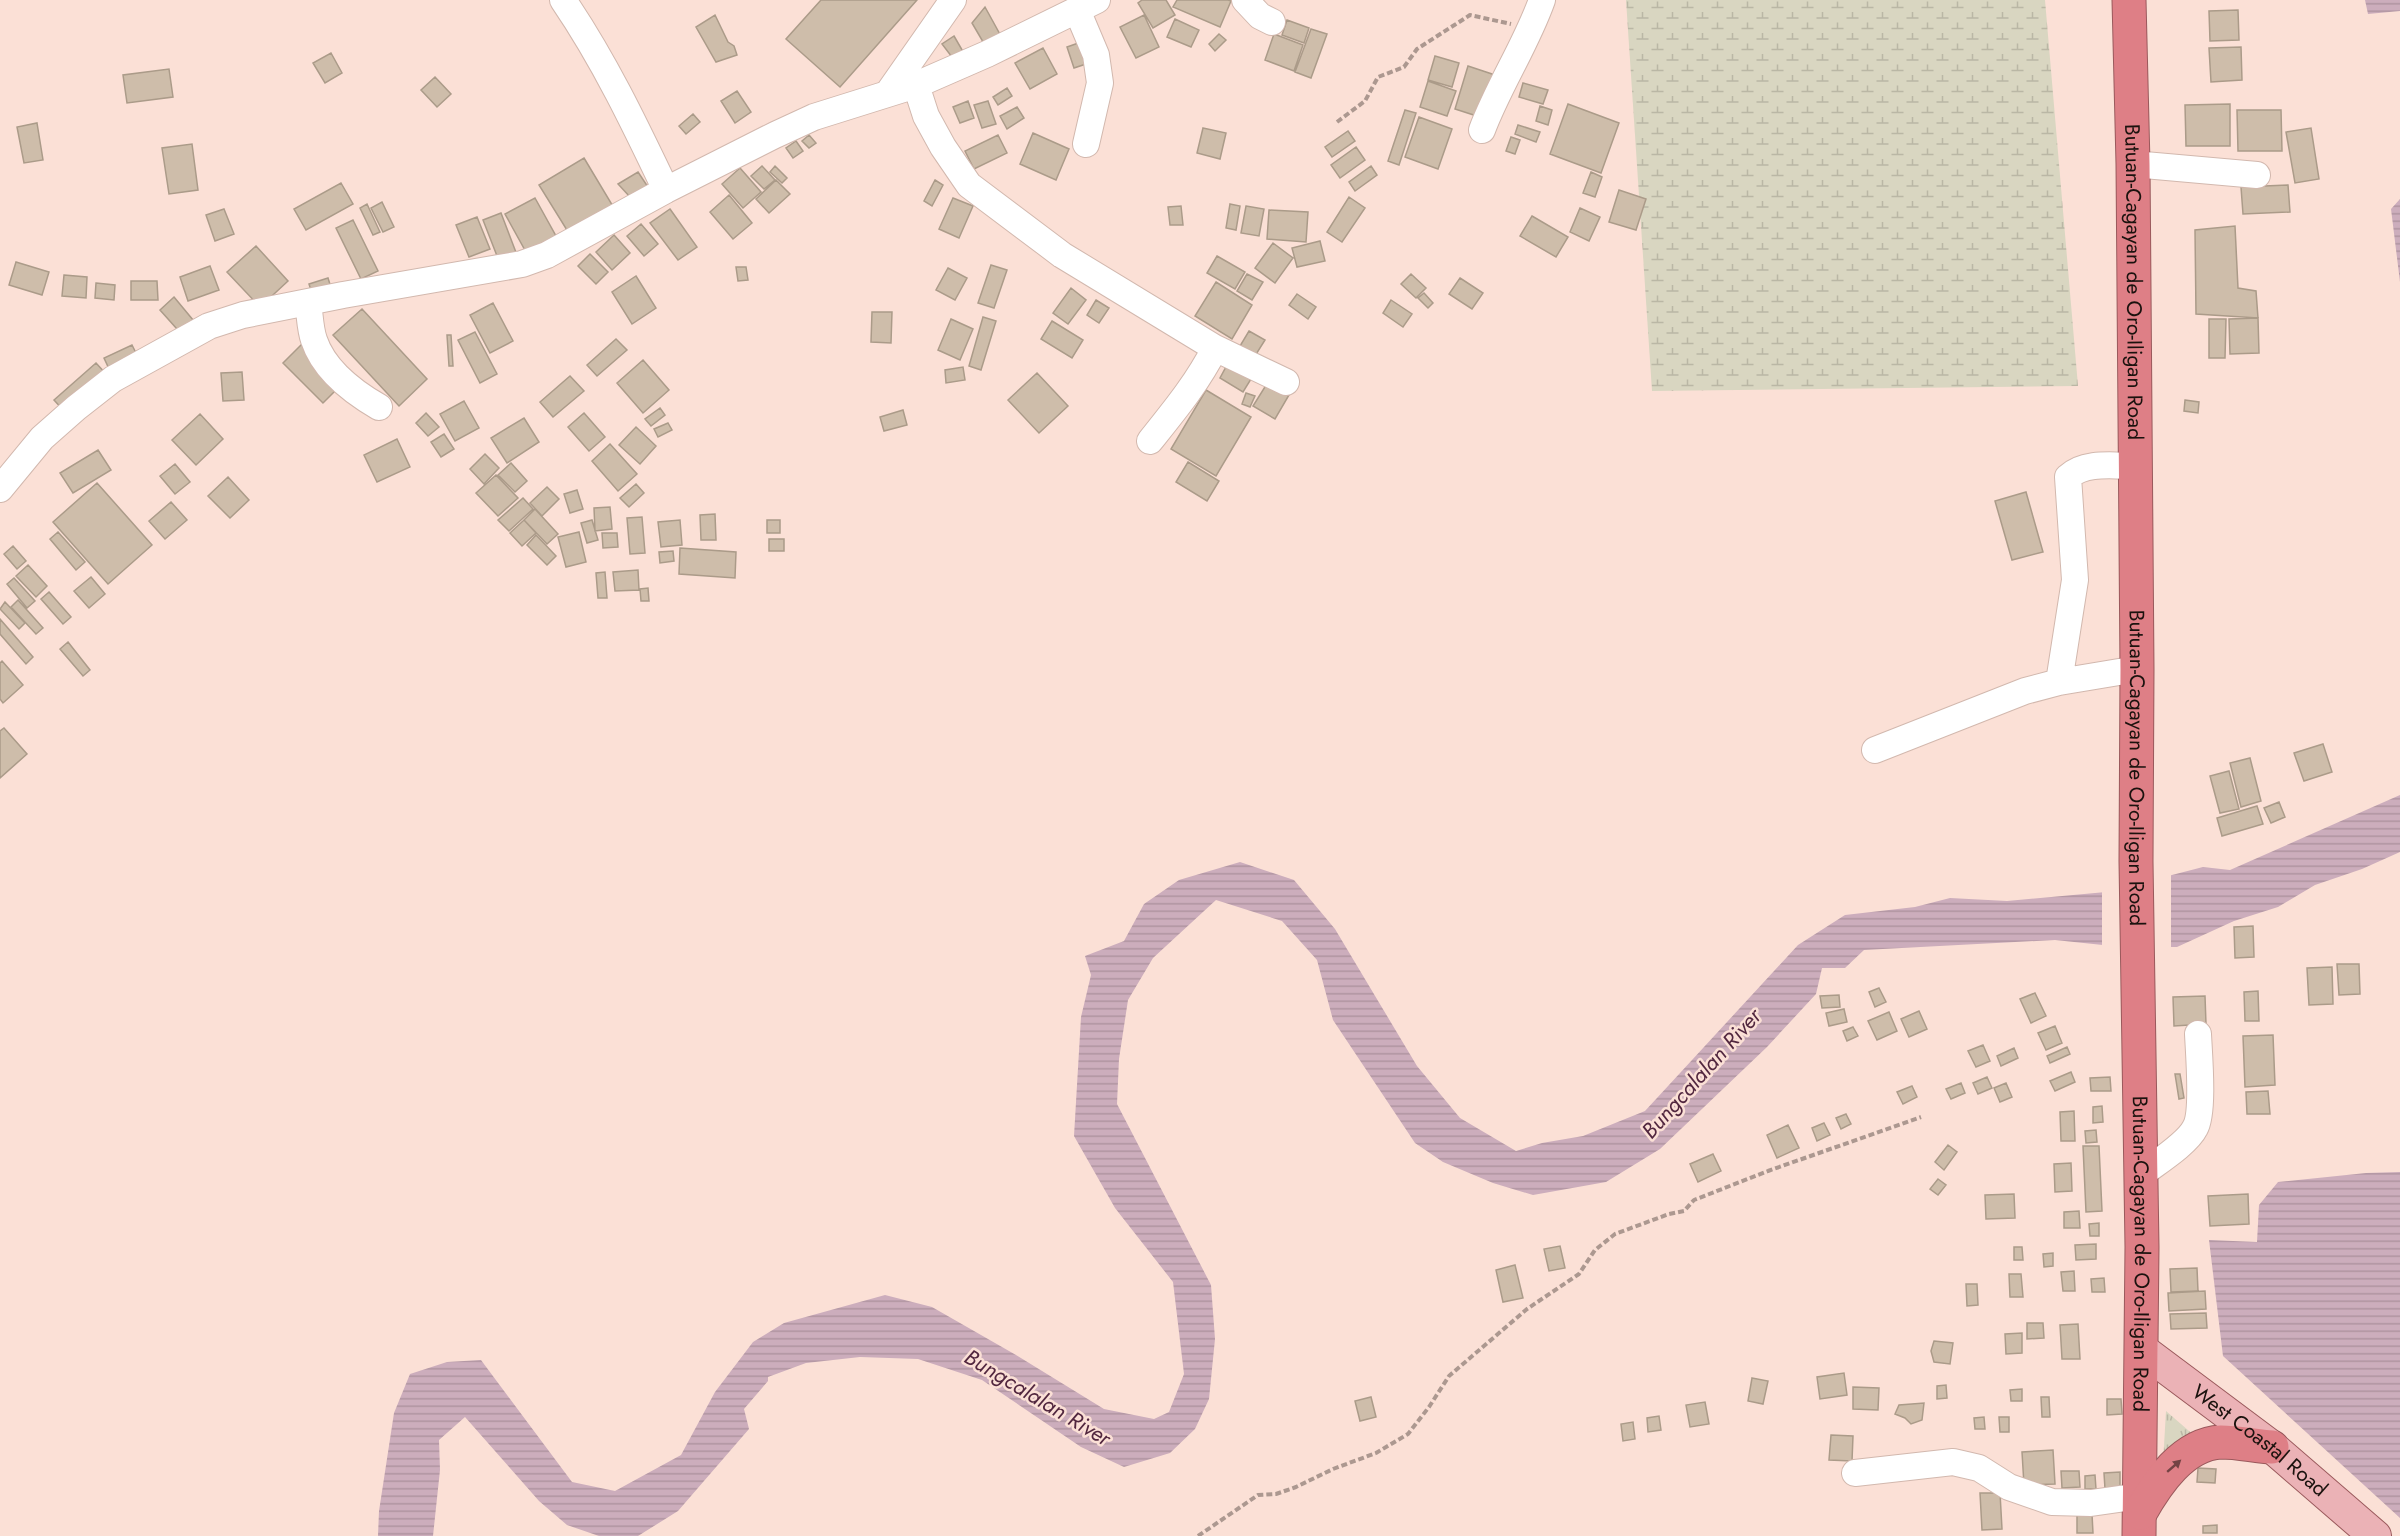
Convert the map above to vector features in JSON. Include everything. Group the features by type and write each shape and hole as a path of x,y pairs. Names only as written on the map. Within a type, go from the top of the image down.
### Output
{"highway":[{"name":"Butuan-Cagayan de Oro-Iligan Road","path":"2129,0 2136,466 2136,861 2142,1174 2140,1515"},
{"path":"2140,1515 2164,1474 2186,1455 2207,1445 2221,1442 2272,1447"}],"main road":[{"name":"West Coastal Road","path":"2142,1349 2272,1447 2375,1536"}],"street":[{"path":"563,0 587,34 666,190"},
{"path":"888,93 952,0"},
{"path":"1245,0 1260,16 1272,22"},
{"path":"0,489 42,438 113,379 209,326 243,315 522,264 547,255 666,190 774,135 814,117 916,86 1087,5 1100,83 1086,144"},
{"path":"1482,130 1539,9"},
{"path":"916,86 926,116 943,147 969,185 1071,261 1215,348 1286,382"},
{"path":"2133,164 2257,175"},
{"path":"308,303 314,341 327,363 345,384 379,407"},
{"path":"1150,441 1191,389 1215,348"},
{"path":"2059,682 2075,580 2068,477 2075,471 2088,466 2136,466"},
{"path":"1875,750 1990,704 2059,682 2137,669"},
{"path":"2142,1174 2186,1139 2196,1128 2199,1112 2198,1034"},
{"path":"1855,1473 1953,1462 1979,1468 2009,1486 2052,1502 2091,1503 2140,1515"}],"path":[{"path":"1337,122 1365,100 1378,77 1404,67 1417,49 1470,15 1513,24 1539,9"},
{"path":"1198,1536 1258,1495 1276,1494 1296,1487 1333,1469 1376,1453 1408,1434 1449,1376 1527,1309 1579,1274 1595,1250 1615,1234 1669,1214 1684,1211 1694,1200 1768,1171 1921,1117"}],"green space":[{"path":"1626,0 2045,0 2078,386 1652,391"},
{"path":"2166,1411 2204,1444 2163,1463"}],"water":[{"path":"2365,0 2400,0 2400,11 2368,14"},
{"path":"2400,199 2400,282 2391,209"},
{"name":"Bungcalalan River","path":"2400,795 2400,852 2362,869 2315,885 2278,907 2234,921 2177,947 2122,947 2055,940 1864,950 1845,968 1822,968 1816,994 1767,1047 1660,1149 1606,1182 1533,1195 1493,1183 1443,1162 1415,1143 1333,1020 1317,960 1282,921 1216,900 1153,958 1128,1000 1119,1059 1117,1104 1211,1285 1215,1339 1209,1399 1195,1429 1170,1453 1124,1467 1081,1447 982,1380 918,1359 860,1357 806,1363 768,1377 768,1381 744,1409 749,1429 678,1511 638,1536 599,1536 567,1525 539,1501 465,1417 439,1440 440,1470 433,1536 378,1536 379,1511 394,1413 410,1374 447,1362 481,1360 572,1482 615,1491 681,1455 715,1392 753,1342 784,1323 885,1295 932,1307 1104,1409 1154,1419 1169,1412 1184,1374 1173,1282 1115,1208 1074,1136 1081,1017 1091,975 1085,956 1124,941 1144,904 1179,880 1240,862 1294,880 1335,929 1417,1066 1460,1118 1516,1151 1542,1143 1583,1136 1645,1111 1798,945 1845,915 1915,907 1950,898 2007,901 2106,892 2203,867 2230,870"},
{"path":"2400,1172 2400,1518 2223,1356 2209,1240 2257,1242 2259,1205 2278,1182"}],"pier":[{"path":"2171,872 2171,950 2102,948 2102,889"}],"building":[{"path":"821,0 917,0 840,87 786,39"},
{"path":"1142,0 1166,0 1175,15 1153,28 1138,3"},
{"path":"1177,0 1231,1 1220,27 1173,7"},
{"path":"985,7 1002,38 986,47 972,23"},
{"path":"2238,10 2239,40 2210,41 2209,11"},
{"path":"715,15 737,55 716,62 696,27"},
{"path":"1144,15 1159,47 1136,58 1120,27"},
{"path":"1175,19 1199,30 1191,47 1167,37"},
{"path":"1287,20 1309,28 1304,43 1282,35"},
{"path":"1311,29 1327,34 1311,78 1295,72"},
{"path":"1219,34 1226,40 1215,51 1209,44"},
{"path":"1274,34 1303,45 1294,71 1265,60"},
{"path":"954,36 965,55 955,61 942,44"},
{"path":"1087,40 1095,61 1074,68 1067,47"},
{"path":"2241,47 2242,80 2211,82 2209,48"},
{"path":"1043,48 1057,74 1030,89 1015,63"},
{"path":"331,53 342,73 325,83 313,63"},
{"path":"1435,56 1459,63 1452,87 1428,80"},
{"path":"1468,66 1501,77 1480,117 1455,109"},
{"path":"169,69 173,97 127,103 123,75"},
{"path":"435,77 451,94 437,107 421,90"},
{"path":"1428,81 1456,91 1447,116 1420,107"},
{"path":"1523,83 1548,90 1543,104 1519,97"},
{"path":"1007,88 1012,96 998,105 993,97"},
{"path":"737,91 751,112 735,123 721,101"},
{"path":"968,101 974,118 960,123 953,107"},
{"path":"988,101 996,124 982,128 974,105"},
{"path":"1568,104 1619,123 1601,173 1550,154"},
{"path":"2230,104 2230,146 2186,146 2185,105"},
{"path":"1540,106 1552,110 1548,125 1536,121"},
{"path":"1017,107 1024,118 1007,129 1000,116"},
{"path":"1405,110 1416,113 1399,165 1388,161"},
{"path":"2237,110 2281,110 2282,151 2238,151"},
{"path":"693,114 700,122 686,134 679,126"},
{"path":"1419,117 1452,129 1438,169 1405,157"},
{"path":"37,123 43,160 24,163 17,127"},
{"path":"1518,125 1540,132 1536,142 1515,134"},
{"path":"1203,128 1226,133 1220,159 1197,153"},
{"path":"2311,128 2319,179 2295,183 2286,132"},
{"path":"1348,131 1355,141 1332,157 1325,147"},
{"path":"1033,133 1069,149 1056,180 1020,164"},
{"path":"809,135 816,143 809,148 802,141"},
{"path":"998,135 1007,153 974,169 965,151"},
{"path":"1511,137 1520,140 1515,154 1506,151"},
{"path":"796,141 803,151 793,158 786,148"},
{"path":"192,144 198,190 169,194 162,148"},
{"path":"1356,147 1365,160 1340,178 1331,165"},
{"path":"584,158 614,208 570,235 539,185"},
{"path":"762,166 775,180 764,189 751,176"},
{"path":"775,166 787,178 782,183 770,172"},
{"path":"1371,166 1377,175 1355,191 1349,182"},
{"path":"740,168 761,192 743,208 722,184"},
{"path":"638,172 648,187 631,198 618,184"},
{"path":"1591,172 1602,177 1595,197 1583,193"},
{"path":"776,180 790,194 769,213 756,199"},
{"path":"935,180 943,185 932,206 924,201"},
{"path":"341,183 353,204 306,230 294,209"},
{"path":"2288,185 2290,212 2243,214 2241,187"},
{"path":"1619,190 1646,199 1636,230 1609,222"},
{"path":"729,195 752,223 733,239 710,212"},
{"path":"1349,197 1365,208 1342,242 1327,232"},
{"path":"535,198 556,236 526,252 505,214"},
{"path":"953,198 973,206 959,238 939,229"},
{"path":"382,202 394,227 383,232 371,208"},
{"path":"367,204 380,232 373,235 360,208"},
{"path":"1230,204 1240,206 1236,230 1226,228"},
{"path":"1181,206 1183,225 1170,225 1168,207"},
{"path":"1246,206 1264,209 1259,236 1241,233"},
{"path":"1580,208 1600,217 1589,241 1570,232"},
{"path":"224,209 234,234 215,241 206,215"},
{"path":"670,209 697,247 678,260 650,223"},
{"path":"1269,210 1308,212 1306,242 1267,239"},
{"path":"501,213 517,255 499,261 483,220"},
{"path":"1532,216 1568,237 1556,257 1520,236"},
{"path":"477,217 490,249 469,257 456,225"},
{"path":"353,220 378,271 361,279 336,228"},
{"path":"641,224 658,244 644,256 627,236"},
{"path":"2235,226 2238,288 2256,291 2258,318 2196,314 2195,230"},
{"path":"614,235 630,253 612,270 596,252"},
{"path":"1320,241 1325,261 1297,267 1292,248"},
{"path":"1273,243 1293,258 1275,283 1255,268"},
{"path":"256,246 288,281 260,307 227,272"},
{"path":"590,254 608,272 596,284 578,266"},
{"path":"1217,256 1245,272 1235,289 1207,273"},
{"path":"16,262 49,272 42,295 9,285"},
{"path":"991,265 1007,270 994,308 978,303"},
{"path":"210,266 219,290 188,301 180,277"},
{"path":"736,267 746,267 748,280 738,281"},
{"path":"948,268 967,278 955,300 936,290"},
{"path":"1247,274 1263,282 1252,300 1237,291"},
{"path":"1411,274 1426,288 1416,298 1401,284"},
{"path":"64,275 87,277 86,298 62,296"},
{"path":"636,276 656,308 632,324 612,292"},
{"path":"328,278 333,294 314,300 309,284"},
{"path":"1460,278 1483,293 1472,309 1449,294"},
{"path":"131,281 157,281 158,300 131,300"},
{"path":"1216,282 1252,305 1232,339 1195,316"},
{"path":"96,283 115,285 114,300 95,298"},
{"path":"1071,288 1086,300 1068,324 1053,313"},
{"path":"1424,293 1433,303 1428,308 1418,298"},
{"path":"1297,294 1316,307 1308,319 1289,305"},
{"path":"174,297 198,326 185,338 160,310"},
{"path":"1096,300 1109,308 1099,323 1087,315"},
{"path":"1391,300 1412,314 1403,327 1383,313"},
{"path":"493,303 513,341 490,353 470,315"},
{"path":"362,309 427,379 399,406 333,335"},
{"path":"872,312 892,312 891,343 871,342"},
{"path":"983,317 996,321 981,370 969,366"},
{"path":"2258,318 2259,353 2230,354 2229,319"},
{"path":"951,319 973,329 960,360 938,350"},
{"path":"2209,319 2226,319 2225,358 2209,358"},
{"path":"1052,321 1083,340 1072,358 1041,339"},
{"path":"1249,331 1265,340 1255,356 1240,346"},
{"path":"475,332 497,374 480,383 458,340"},
{"path":"447,335 451,335 453,366 449,366"},
{"path":"616,339 627,350 597,376 587,365"},
{"path":"302,344 342,384 323,403 283,363"},
{"path":"132,345 139,359 111,373 104,358"},
{"path":"643,360 669,390 643,413 617,383"},
{"path":"96,363 107,375 65,412 54,400"},
{"path":"1227,365 1251,379 1243,392 1220,378"},
{"path":"963,367 965,380 946,383 945,370"},
{"path":"242,372 244,400 223,401 221,373"},
{"path":"1037,373 1068,406 1039,433 1008,400"},
{"path":"570,376 584,391 553,417 540,402"},
{"path":"1268,382 1289,395 1275,419 1253,406"},
{"path":"1206,390 1251,417 1216,476 1171,449"},
{"path":"1246,393 1255,396 1250,407 1242,404"},
{"path":"2185,400 2199,402 2198,413 2184,411"},
{"path":"464,401 479,428 455,441 440,414"},
{"path":"660,408 665,415 651,426 645,419"},
{"path":"903,410 907,425 884,431 880,417"},
{"path":"426,413 439,427 428,436 416,423"},
{"path":"584,413 605,437 589,451 568,427"},
{"path":"200,414 223,439 196,465 172,440"},
{"path":"524,418 539,442 507,463 491,438"},
{"path":"668,423 672,430 658,437 654,429"},
{"path":"636,427 656,446 640,464 619,445"},
{"path":"444,434 454,449 441,457 431,442"},
{"path":"397,439 410,467 377,482 364,455"},
{"path":"610,444 637,474 618,491 592,461"},
{"path":"98,450 111,470 73,493 60,473"},
{"path":"485,454 499,468 484,484 470,469"},
{"path":"1188,462 1219,481 1207,501 1176,482"},
{"path":"511,463 527,481 515,492 498,475"},
{"path":"175,464 190,482 175,494 160,476"},
{"path":"496,475 518,498 498,516 476,493"},
{"path":"228,477 249,500 230,518 208,496"},
{"path":"97,483 152,545 108,584 53,522"},
{"path":"636,484 644,493 629,507 620,498"},
{"path":"547,487 559,499 542,516 530,503"},
{"path":"577,490 583,509 570,513 564,494"},
{"path":"2026,492 2043,552 2012,560 1995,501"},
{"path":"523,498 533,509 509,531 498,520"},
{"path":"171,502 187,520 165,539 149,521"},
{"path":"610,507 612,529 595,531 594,508"},
{"path":"535,509 558,534 547,544 524,520"},
{"path":"715,514 716,540 701,540 700,515"},
{"path":"642,517 645,553 630,554 627,518"},
{"path":"524,520 536,533 522,546 510,533"},
{"path":"592,520 598,540 587,543 581,523"},
{"path":"680,520 682,545 661,547 658,522"},
{"path":"767,520 780,520 780,533 767,533"},
{"path":"58,532 85,562 76,570 50,539"},
{"path":"579,532 586,562 566,567 558,537"},
{"path":"602,533 617,533 618,547 603,548"},
{"path":"536,535 556,556 547,565 527,545"},
{"path":"769,539 784,539 784,551 769,551"},
{"path":"13,546 26,561 17,569 4,554"},
{"path":"680,548 736,552 735,578 679,574"},
{"path":"673,551 674,561 660,563 659,552"},
{"path":"28,565 47,586 36,597 16,576"},
{"path":"638,570 639,590 615,591 613,572"},
{"path":"605,572 607,598 598,598 596,573"},
{"path":"91,577 105,594 89,608 74,591"},
{"path":"14,578 35,601 27,608 7,584"},
{"path":"648,588 649,601 641,601 640,589"},
{"path":"49,592 71,617 63,624 41,599"},
{"path":"18,600 43,628 36,634 11,607"},
{"path":"5,602 25,623 19,629 0,609"},
{"path":"0,619 33,657 26,664 0,634"},
{"path":"68,642 90,670 83,676 60,649"},
{"path":"2,661 23,685 3,703 0,699 0,663"},
{"path":"4,728 27,754 0,778 0,731"},
{"path":"2323,744 2332,772 2304,781 2294,753"},
{"path":"2250,758 2261,801 2241,807 2230,763"},
{"path":"2229,771 2239,809 2220,813 2210,776"},
{"path":"2279,802 2285,817 2271,823 2264,808"},
{"path":"2257,806 2263,824 2222,836 2217,818"},
{"path":"2253,926 2254,957 2235,958 2234,927"},
{"path":"2337,964 2359,964 2360,994 2339,995"},
{"path":"2332,967 2333,1004 2309,1005 2307,968"},
{"path":"1879,988 1886,1002 1875,1007 1869,992"},
{"path":"2258,991 2259,1021 2245,1021 2244,992"},
{"path":"2035,993 2046,1016 2031,1023 2020,999"},
{"path":"1839,995 1840,1007 1822,1008 1820,996"},
{"path":"2205,996 2206,1024 2174,1026 2173,997"},
{"path":"1844,1009 1847,1022 1829,1026 1826,1013"},
{"path":"1919,1011 1927,1029 1909,1037 1901,1019"},
{"path":"1889,1012 1897,1031 1877,1040 1868,1021"},
{"path":"2055,1026 2062,1043 2046,1050 2038,1033"},
{"path":"1853,1027 1858,1036 1847,1041 1843,1031"},
{"path":"2273,1035 2275,1085 2245,1087 2243,1036"},
{"path":"1983,1045 1990,1061 1976,1067 1968,1051"},
{"path":"2067,1047 2070,1054 2050,1063 2047,1056"},
{"path":"2014,1048 2018,1058 2001,1066 1997,1056"},
{"path":"2071,1072 2075,1082 2055,1091 2050,1081"},
{"path":"2175,1074 2180,1074 2184,1098 2179,1099"},
{"path":"1987,1077 1992,1088 1978,1094 1973,1083"},
{"path":"2110,1077 2111,1091 2091,1091 2090,1078"},
{"path":"1961,1083 1965,1093 1951,1099 1946,1089"},
{"path":"2006,1083 2012,1097 2000,1102 1994,1088"},
{"path":"1912,1086 1917,1097 1903,1104 1897,1092"},
{"path":"2268,1091 2270,1114 2247,1114 2246,1092"},
{"path":"2102,1106 2103,1122 2093,1123 2093,1107"},
{"path":"2074,1111 2075,1141 2061,1141 2060,1112"},
{"path":"1846,1114 1851,1124 1841,1129 1836,1118"},
{"path":"1824,1123 1830,1135 1817,1141 1812,1128"},
{"path":"1788,1125 1799,1148 1777,1158 1767,1135"},
{"path":"2096,1130 2097,1142 2086,1143 2085,1131"},
{"path":"1948,1145 1957,1152 1944,1170 1935,1162"},
{"path":"2083,1146 2099,1146 2102,1211 2086,1212"},
{"path":"1713,1154 1721,1171 1698,1182 1690,1164"},
{"path":"2071,1163 2072,1191 2055,1192 2054,1164"},
{"path":"1938,1179 1946,1185 1938,1195 1930,1189"},
{"path":"2014,1194 2015,1218 1986,1219 1985,1195"},
{"path":"2248,1194 2249,1224 2210,1226 2208,1196"},
{"path":"2079,1211 2080,1228 2064,1228 2064,1212"},
{"path":"2099,1223 2099,1236 2090,1236 2089,1224"},
{"path":"2096,1244 2096,1259 2076,1260 2075,1245"},
{"path":"1560,1246 1565,1268 1549,1271 1544,1249"},
{"path":"2014,1247 2022,1247 2023,1260 2014,1260"},
{"path":"2053,1253 2053,1266 2044,1267 2043,1254"},
{"path":"1515,1265 1523,1298 1503,1302 1496,1270"},
{"path":"2197,1268 2198,1291 2171,1292 2170,1269"},
{"path":"2074,1271 2075,1291 2063,1291 2061,1272"},
{"path":"2009,1274 2021,1274 2023,1297 2010,1297"},
{"path":"2104,1278 2105,1292 2092,1292 2091,1279"},
{"path":"1966,1284 1977,1284 1978,1305 1967,1306"},
{"path":"2205,1291 2206,1309 2169,1311 2168,1293"},
{"path":"2206,1313 2207,1328 2171,1329 2170,1314"},
{"path":"2027,1323 2043,1323 2044,1338 2027,1339"},
{"path":"2078,1324 2080,1359 2062,1359 2060,1325"},
{"path":"2022,1333 2022,1353 2006,1354 2005,1334"},
{"path":"1934,1341 1953,1343 1950,1364 1934,1362 1931,1351"},
{"path":"1844,1373 1847,1395 1820,1399 1817,1377"},
{"path":"1752,1378 1768,1381 1763,1404 1748,1401"},
{"path":"1946,1385 1947,1398 1937,1399 1937,1386"},
{"path":"1853,1387 1879,1388 1878,1410 1853,1409"},
{"path":"2022,1389 2022,1401 2011,1401 2010,1390"},
{"path":"1371,1397 1376,1417 1360,1421 1355,1401"},
{"path":"2041,1397 2049,1397 2050,1417 2042,1417"},
{"path":"2107,1399 2121,1399 2122,1414 2107,1415"},
{"path":"1705,1402 1709,1424 1690,1427 1686,1405"},
{"path":"1924,1403 1922,1420 1911,1424 1905,1418 1895,1414 1899,1405"},
{"path":"1659,1416 1661,1430 1648,1432 1647,1418"},
{"path":"1984,1417 1985,1429 1975,1429 1974,1418"},
{"path":"1999,1417 2009,1417 2009,1432 2000,1432"},
{"path":"1633,1422 1635,1439 1623,1441 1621,1424"},
{"path":"1831,1435 1853,1436 1852,1461 1829,1460"},
{"path":"2053,1450 2055,1484 2024,1485 2022,1452"},
{"path":"2198,1468 2216,1469 2215,1483 2197,1482"},
{"path":"2061,1471 2079,1471 2080,1487 2062,1488"},
{"path":"2120,1472 2120,1488 2105,1489 2104,1473"},
{"path":"2095,1475 2096,1489 2085,1489 2085,1476"},
{"path":"1980,1493 2000,1493 2002,1529 1982,1530"},
{"path":"2092,1514 2093,1533 2077,1533 2077,1515"},
{"path":"2217,1525 2217,1533 2203,1533 2203,1526"}]}
